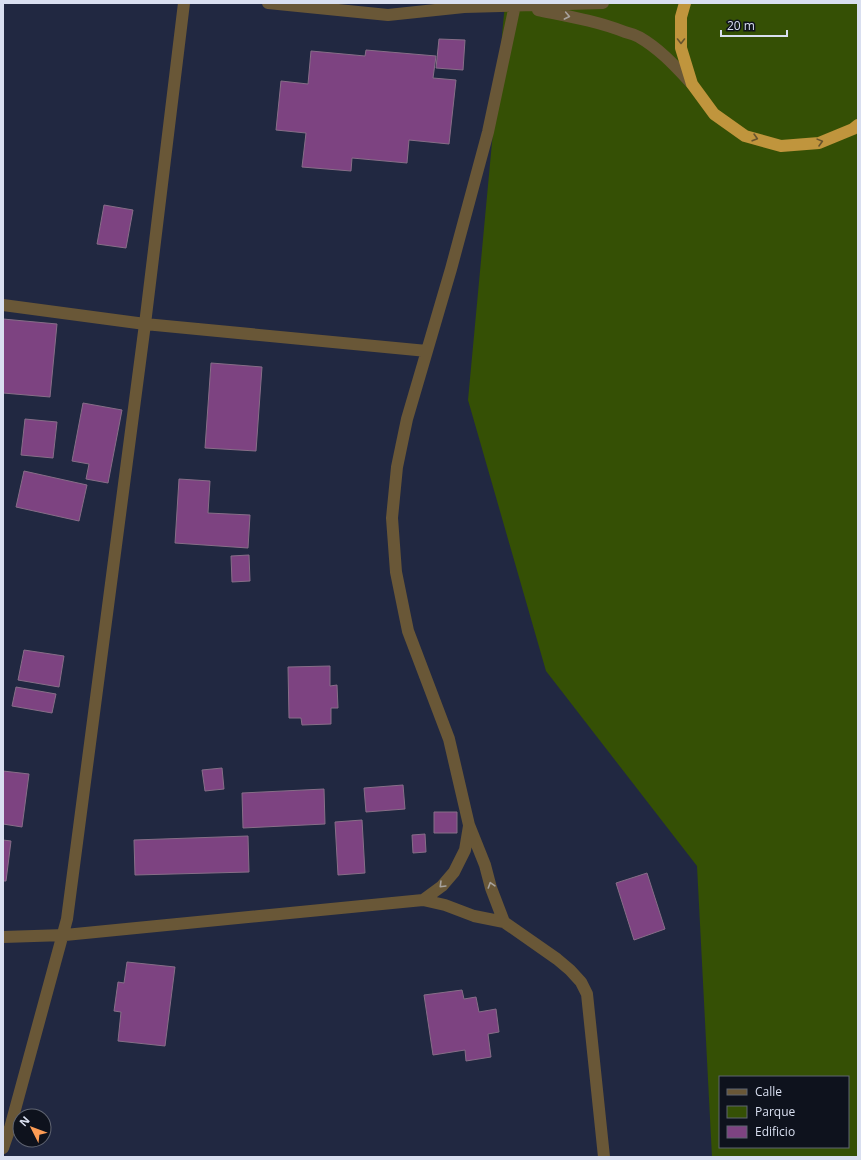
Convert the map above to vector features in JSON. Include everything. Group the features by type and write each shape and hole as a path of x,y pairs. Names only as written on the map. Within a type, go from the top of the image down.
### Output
{"highway":[{"path":"685,3 681,17 681,48 692,84 714,114 745,136 781,146 819,143 854,129 858,125"}],"street":[{"path":"3,1148 10,1128 63,935 68,911 145,324 184,3"},
{"path":"268,3 388,15 464,7 515,4 603,3"},
{"path":"515,4 588,20 639,37 672,63 692,84"},
{"path":"504,922 491,888 485,865 469,825 449,739 408,631 396,572 392,518 397,467 407,419 451,269 488,132 515,4"},
{"path":"3,305 145,324 427,351"},
{"path":"423,900 442,886 454,872 465,850 469,825"},
{"path":"3,937 63,935 423,900 445,905 474,916 504,922 570,970 581,982 587,994 604,1157"}],"green space":[{"path":"505,3 858,3 858,1157 712,1157 697,866 546,671 468,400"}],"building":[{"path":"439,39 465,40 463,70 436,68"},
{"path":"366,50 436,56 433,78 456,80 449,144 409,140 407,163 352,158 351,171 302,167 306,133 276,130 281,81 308,84 311,51 365,56"},
{"path":"104,205 133,210 126,248 97,244"},
{"path":"3,319 57,324 50,397 3,393"},
{"path":"211,363 262,367 256,451 205,448"},
{"path":"83,403 122,410 108,483 86,479 89,464 72,461"},
{"path":"25,419 57,422 53,458 21,455"},
{"path":"24,471 87,485 79,521 16,507"},
{"path":"179,479 210,481 208,513 250,515 248,548 175,543"},
{"path":"249,555 250,581 232,582 231,556"},
{"path":"24,650 64,656 59,687 18,680"},
{"path":"330,666 330,686 337,685 338,708 331,708 331,724 302,725 301,718 289,718 288,667"},
{"path":"16,687 56,694 52,713 12,706"},
{"path":"222,768 224,789 205,791 202,770"},
{"path":"3,771 29,774 22,827 3,824"},
{"path":"403,785 405,809 366,812 364,788"},
{"path":"324,789 325,824 243,828 242,793"},
{"path":"434,812 457,812 457,833 434,833"},
{"path":"362,820 365,873 338,875 335,822"},
{"path":"425,834 426,852 413,853 412,835"},
{"path":"248,836 249,872 135,875 134,840"},
{"path":"3,840 11,841 6,881 3,881"},
{"path":"647,873 665,929 634,940 616,883"},
{"path":"127,962 175,967 165,1046 118,1041 121,1012 114,1011 118,982 124,983"},
{"path":"462,990 464,999 476,997 479,1012 496,1009 499,1032 488,1034 491,1057 466,1061 465,1050 433,1055 424,995"}]}
